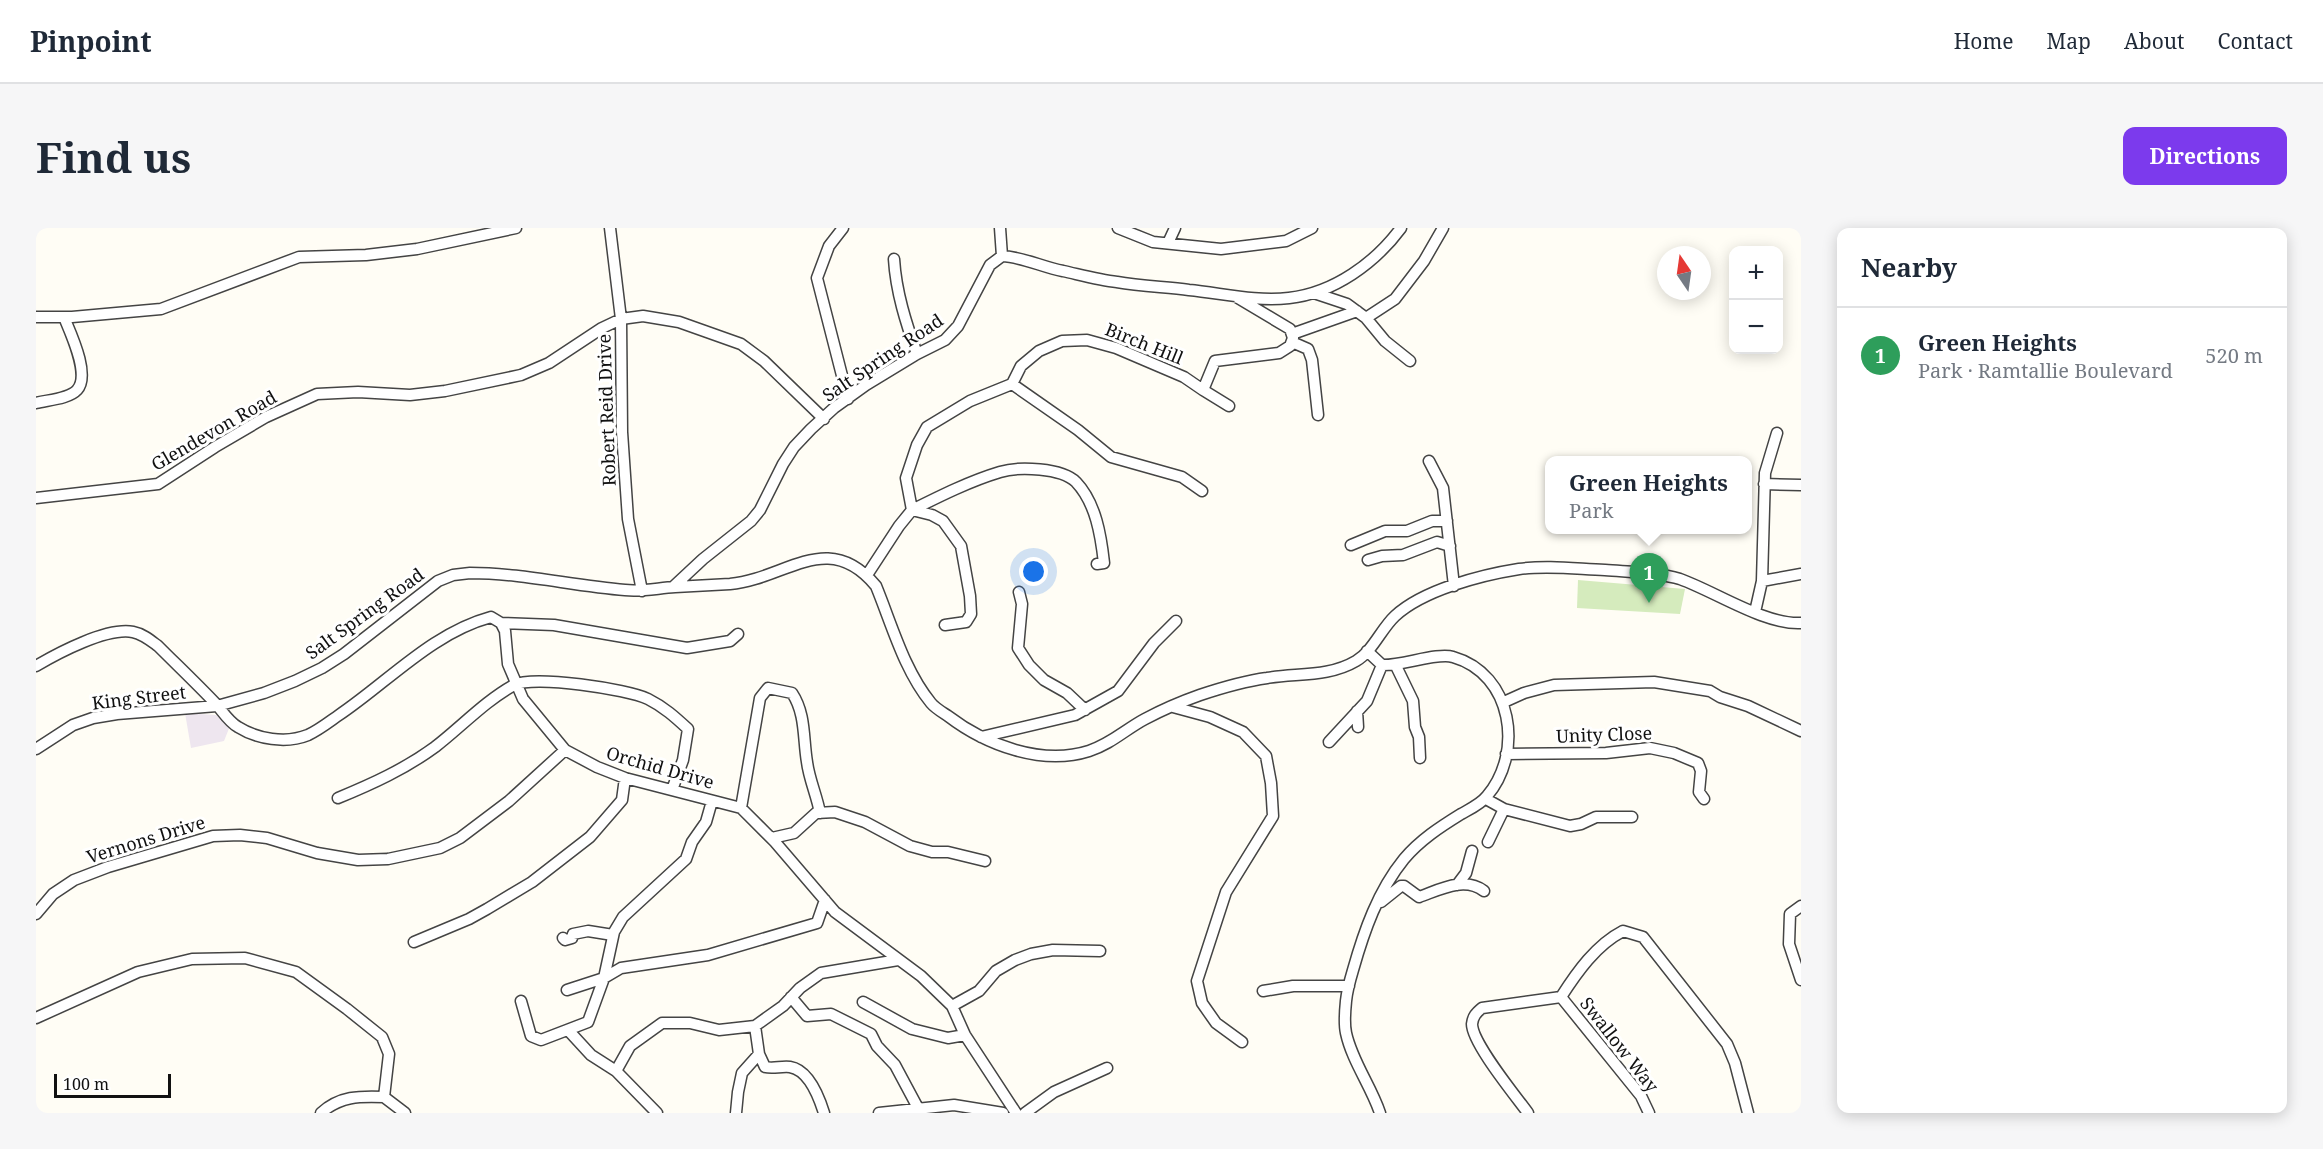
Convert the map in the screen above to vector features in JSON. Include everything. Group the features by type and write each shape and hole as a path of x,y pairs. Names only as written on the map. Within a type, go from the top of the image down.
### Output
{"street":[{"path":"36,317 161,309 298,257 366,255 417,249 516,228"},
{"name":"Robert Reid Drive","path":"610,228 621,319 622,432 628,519 642,591"},
{"path":"843,228 830,246 817,278 848,399"},
{"path":"1000,228 1002,256 1017,257 1057,270 1117,282 1234,296 1288,298 1314,292 1346,279 1390,243 1401,228"},
{"path":"1118,228 1153,242 1221,249 1286,241 1312,228"},
{"path":"1168,243 1175,228"},
{"path":"1292,338 1361,315 1395,299 1424,261 1443,228"},
{"name":"Salt Spring Road","path":"217,706 264,693 322,668 425,589 453,575 486,573 642,591 673,587 703,559 751,521 760,510 794,447 824,419 848,399 917,354 945,340 958,327 990,265 1002,256"},
{"path":"894,259 906,324 917,354"},
{"path":"1314,292 1347,304 1361,315 1385,341 1410,361"},
{"path":"1203,390 1215,361 1279,353 1290,346 1292,338 1290,329 1234,296"},
{"name":"Glendevon Road","path":"36,498 158,484 266,417 317,394 358,392 410,395 456,390 521,375 549,363 602,328 621,319 644,316 679,321 741,344 764,361 824,419"},
{"path":"36,402 68,395 77,390 81,381 77,349 64,317"},
{"path":"1292,338 1308,349 1312,360 1318,415"},
{"name":"Birch Hill","path":"1012,384 1022,366 1039,351 1062,341 1087,340 1161,366 1184,377 1229,406"},
{"path":"912,510 906,478 917,445 927,427 970,401 1012,384 1078,430 1111,457 1182,477 1202,491"},
{"path":"1755,612 1762,581 1765,473 1776,433"},
{"path":"1429,461 1443,488 1454,586"},
{"path":"867,575 898,525 912,510 947,492 1002,471 1036,469 1057,472 1075,481 1090,505 1101,537 1104,563 1097,564"},
{"path":"1764,484 1801,486"},
{"path":"912,510 932,515 943,521 961,546 971,614 966,622 945,625"},
{"path":"1351,545 1385,531 1407,531 1432,521 1447,521"},
{"path":"1368,560 1382,556 1402,555 1437,542 1450,546"},
{"path":"673,587 732,584 763,576 797,562 825,558 854,565 876,586 911,673 932,705 962,727 981,737 1016,750 1066,755 1086,752 1107,744 1145,719 1198,696 1266,678 1319,674 1356,661 1367,651 1386,625 1409,605 1454,586 1491,575 1544,567 1631,572 1677,578 1755,612 1792,623 1801,622"},
{"path":"1762,581 1801,574"},
{"path":"1019,592 1022,604 1018,648 1029,666 1044,680 1067,693 1085,710"},
{"path":"36,666 107,634 121,631 134,632 147,637 158,646 235,726 275,740 296,739 308,735 345,711 454,631 491,617 501,623 554,625 687,648 730,641 738,634"},
{"path":"981,737 1075,715 1118,692 1154,643 1176,621"},
{"name":"Orchid Drive","path":"501,623 505,631 508,664 523,699 565,750 597,767 625,778 741,808"},
{"path":"1367,651 1382,665 1396,666 1451,656 1467,663 1491,683 1504,702 1509,735 1502,771 1486,799 1432,832 1418,844 1389,880 1359,947 1346,1000 1346,1032 1380,1113"},
{"path":"1329,742 1366,701 1382,665"},
{"path":"1396,666 1413,701 1420,758"},
{"path":"338,798 399,771 434,748 464,722 516,684 537,681 607,688 645,698 666,708 688,729 683,760 672,790"},
{"path":"1504,702 1524,693 1554,685 1654,682 1710,691 1801,731"},
{"path":"820,813 807,763 806,737 798,702 792,693 768,688 760,698 741,808 772,838 835,912 921,976 952,1006 965,1035 1016,1113"},
{"name":"King Street","path":"36,748 73,725 93,718 217,706"},
{"path":"1173,707 1210,717 1243,732 1266,756 1271,783 1273,816 1226,892 1197,981 1202,1003 1216,1023 1242,1042"},
{"path":"1357,711 1358,727"},
{"name":"Unity Close","path":"1506,754 1606,753 1658,749 1698,763 1701,771 1699,792 1704,799"},
{"name":"Vernons Drive","path":"36,914 53,894 74,880 108,867 213,836 267,838 317,853 358,860 388,859 440,848 460,838 509,801 565,750"},
{"path":"414,942 469,920 531,882 590,837 622,800 625,778"},
{"path":"1486,799 1504,809 1570,826 1596,817 1632,817"},
{"path":"521,1001 531,1035 541,1040 588,1022 604,978 612,935 623,917 686,860 692,842 706,822 712,801"},
{"path":"1488,842 1504,809"},
{"path":"772,838 794,833 816,813 835,812 865,822 910,846 985,861"},
{"path":"1457,885 1466,873 1472,851"},
{"path":"1375,908 1401,886 1419,897 1433,890 1457,885 1474,885 1484,891"},
{"path":"567,990 604,978 621,968 708,955 817,923 825,900"},
{"path":"1801,906 1790,914 1789,944 1801,980"},
{"path":"1528,1113 1477,1041 1472,1023 1475,1014 1482,1008 1561,997 1573,977 1606,939 1623,931 1643,938 1726,1044 1735,1064 1748,1113"},
{"path":"563,938 565,940 572,938 573,934 588,932 612,935"},
{"path":"952,1006 979,991 996,971 1031,954 1053,950 1100,951"},
{"path":"36,1018 138,972 192,959 245,958 296,972 382,1037 389,1054 384,1097"},
{"path":"616,1071 630,1046 662,1023 690,1023 719,1030 755,1026 783,1006 800,988 821,973 898,960"},
{"path":"1263,991 1293,986 1349,986"},
{"path":"791,997 807,1016 831,1014 872,1034 877,1046 895,1065 918,1108"},
{"name":"Swallow Way","path":"1561,997 1641,1096 1649,1113"},
{"path":"863,1002 912,1029 948,1038 965,1035"},
{"path":"755,1026 759,1054 765,1067 793,1067 804,1074 819,1097 824,1113"},
{"path":"568,1029 591,1055 616,1071 657,1113"},
{"path":"736,1113 742,1073 759,1054"},
{"path":"1025,1113 1054,1092 1107,1068"},
{"path":"321,1113 330,1105 346,1098 363,1096 384,1097 405,1113"},
{"path":"879,1113 954,1105 1002,1113"}],"shaded area":[{"path":"185,713 216,715 230,726 224,741 191,748"}],"green space":[{"path":"1578,580 1685,589 1680,614 1577,608"}],"place":[{"name":"Green Heights","path":"1649,603"}]}
